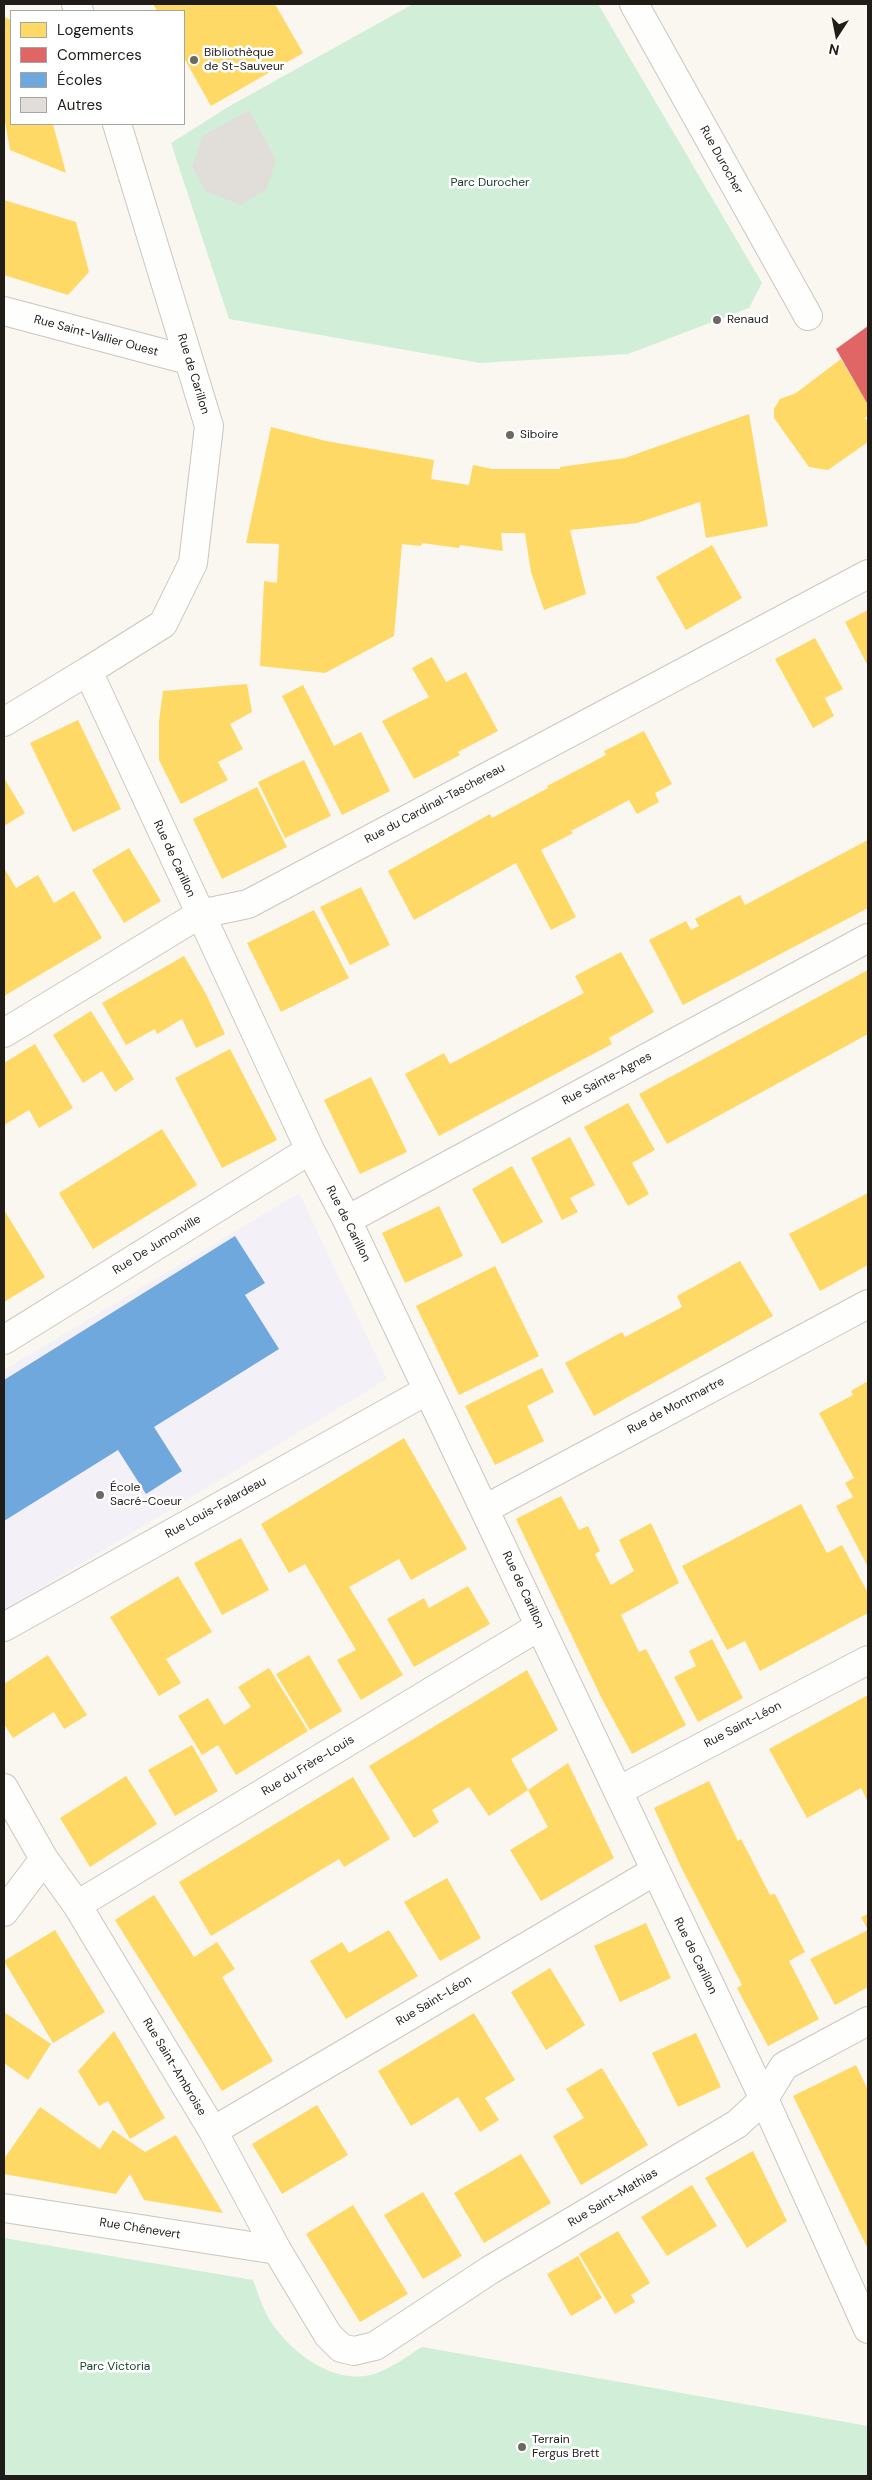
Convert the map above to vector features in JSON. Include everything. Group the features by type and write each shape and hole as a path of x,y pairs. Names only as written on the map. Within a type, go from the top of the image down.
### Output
{"street":[{"name":"Rue Durocher","path":"634,4 808,316"},
{"name":"Rue de Carillon","path":"117,125 209,426 193,563 163,624 88,671 310,1150 347,1220 764,2098 868,2329"},
{"name":"Rue Saint-Vallier Ouest","path":"4,311 188,360"},
{"name":"Rue du Cardinal-Taschereau","path":"4,1033 200,914 248,904 868,574"},
{"path":"4,722 88,671"},
{"name":"Rue Sainte-Agnes","path":"347,1220 868,938"},
{"name":"Rue De Jumonville","path":"4,1340 310,1150"},
{"name":"Rue de Montmartre","path":"485,1509 868,1304"},
{"name":"Rue Louis-Falardeau","path":"4,1627 428,1390"},
{"name":"Rue du Frère-Louis","path":"77,1905 540,1626"},
{"name":"Rue Saint-Léon","path":"618,1791 868,1660"},
{"name":"Rue Saint-Ambroise","path":"4,1788 44,1859 77,1905 213,2131 277,2250 328,2335 341,2348"},
{"path":"4,1912 44,1859"},
{"name":"Rue Saint-Léon","path":"213,2131 655,1871"},
{"name":"Rue Saint-Mathias","path":"341,2348 354,2351 375,2346 490,2270 737,2124 764,2098 784,2066 868,2021"},
{"name":"Rue Chênevert","path":"4,2208 277,2250"}],"shaded area":[{"name":"École Sacré-Coeur","path":"299,1193 387,1379 4,1610 4,1370"}],"green space":[{"name":"Parc Durocher","path":"413,4 598,4 762,283 749,308 628,354 480,363 229,319 171,143 228,107"},
{"name":"Parc Victoria","path":"4,2238 253,2280 271,2322 281,2335 305,2357 334,2373 366,2376 387,2369 422,2347 868,2426 868,2476 4,2476"}],"building: Logements":[{"path":"153,4 275,4 303,53 211,106 185,60 185,10 156,10"},
{"path":"4,17 10,20 10,125 53,125 66,173 10,150 4,116"},
{"path":"4,200 76,222 89,272 68,295 4,275"},
{"path":"841,359 868,405 868,415 865,418 868,422 868,442 828,470 809,467 774,418 774,409 780,399 796,393"},
{"path":"749,414 768,526 706,538 700,502 637,523 570,530 586,594 544,610 531,572 525,533 501,533 503,551 460,545 459,548 422,543 421,546 402,544 394,636 325,673 260,666 264,581 277,583 279,544 246,543 271,427 326,441 434,460 431,479 469,485 473,465 492,469 560,469 560,467 625,458"},
{"path":"712,545 742,598 686,630 656,577"},
{"path":"868,610 868,666 845,622"},
{"path":"815,638 843,689 825,698 834,716 813,728 775,659"},
{"path":"432,657 446,682 466,672 498,731 458,752 460,755 414,779 382,721 429,697 412,668"},
{"path":"247,684 252,712 230,724 243,749 218,762 228,780 181,804 159,760 159,721 163,691"},
{"path":"303,685 334,746 361,732 390,791 342,815 282,696"},
{"path":"78,720 121,809 73,832 30,743"},
{"path":"644,731 672,784 655,793 659,802 637,814 629,800 571,831 573,833 541,850 576,917 551,930 516,863 414,920 388,871 490,814 492,818 548,788 547,786 606,755 604,751"},
{"path":"304,760 331,816 285,838 258,782"},
{"path":"4,778 25,813 4,826"},
{"path":"257,787 287,847 222,879 193,819"},
{"path":"868,840 868,908 683,1005 649,940 686,921 691,930 699,926 695,919 740,895 745,905"},
{"path":"129,848 161,901 124,923 92,870"},
{"path":"4,868 16,888 38,875 54,903 74,891 102,938 4,996"},
{"path":"361,887 390,945 350,965 320,907"},
{"path":"314,910 349,978 281,1012 247,943"},
{"path":"621,952 654,1012 609,1038 612,1044 439,1136 405,1074 444,1053 450,1064 584,993 575,976"},
{"path":"184,956 206,994 225,1034 196,1048 182,1019 157,1034 155,1029 126,1045 102,1003"},
{"path":"868,970 868,1034 667,1144 639,1094"},
{"path":"91,1011 134,1079 115,1092 102,1071 83,1083 53,1035"},
{"path":"35,1044 73,1108 39,1128 29,1110 4,1125 4,1063"},
{"path":"230,1049 277,1140 222,1168 175,1078"},
{"path":"371,1077 407,1152 360,1174 324,1100"},
{"path":"628,1103 655,1150 632,1163 649,1194 628,1206 584,1127"},
{"path":"162,1129 197,1185 93,1249 59,1193"},
{"path":"570,1137 595,1185 570,1198 578,1212 562,1220 531,1158"},
{"path":"512,1166 543,1222 502,1244 472,1189"},
{"path":"868,1193 868,1265 820,1291 789,1234"},
{"path":"439,1206 463,1256 405,1283 382,1233"},
{"path":"4,1210 45,1277 4,1302"},
{"path":"740,1261 773,1316 594,1416 565,1363 622,1332 625,1337 682,1307 677,1296"},
{"path":"495,1266 539,1356 459,1395 416,1306"},
{"path":"542,1368 554,1392 527,1406 544,1441 495,1465 465,1406"},
{"path":"868,1381 868,1567 836,1506 853,1497 845,1483 854,1478 819,1413 853,1395 851,1391"},
{"path":"404,1438 467,1549 411,1580 399,1559 349,1587 403,1675 361,1700 337,1660 356,1650 305,1564 289,1573 261,1524"},
{"path":"561,1496 579,1530 588,1526 600,1551 595,1554 611,1585 634,1571 619,1540 651,1523 679,1583 621,1615 639,1652 646,1649 686,1725 632,1754 602,1699 516,1519"},
{"path":"801,1504 827,1553 842,1545 868,1593 868,1613 760,1671 745,1641 727,1650 682,1566"},
{"path":"241,1538 269,1590 222,1615 194,1563"},
{"path":"178,1576 212,1632 166,1659 181,1683 159,1696 110,1617"},
{"path":"468,1586 490,1624 414,1667 387,1619 424,1598 429,1608"},
{"path":"712,1639 743,1698 698,1722 674,1677 696,1666 689,1651"},
{"path":"48,1655 87,1715 64,1729 54,1712 13,1738 4,1724 4,1684"},
{"path":"309,1655 342,1711 310,1730 276,1674"},
{"path":"269,1668 308,1731 236,1775 218,1745 202,1755 178,1716 208,1698 224,1725 251,1707 238,1687"},
{"path":"527,1670 558,1730 511,1759 528,1790 489,1816 469,1787 432,1810 439,1822 414,1838 369,1766"},
{"path":"868,1695 868,1802 861,1788 807,1818 769,1749"},
{"path":"192,1745 218,1791 175,1816 148,1770"},
{"path":"568,1763 614,1858 541,1901 510,1850 548,1827 528,1790"},
{"path":"126,1776 157,1824 90,1867 60,1818"},
{"path":"353,1777 390,1839 344,1867 339,1859 211,1936 179,1882"},
{"path":"709,1781 738,1841 741,1839 770,1895 775,1894 805,1952 789,1961 819,2019 768,2046 737,1988 742,1985 682,1869 654,1808"},
{"path":"447,1878 481,1938 440,1961 404,1902"},
{"path":"154,1895 194,1957 217,1942 235,1969 222,1977 273,2061 222,2091 115,1920"},
{"path":"868,1914 868,1930 861,1917"},
{"path":"646,1923 671,1978 620,2002 594,1946"},
{"path":"55,1930 105,2012 53,2043 4,1961"},
{"path":"389,1930 418,1976 346,2019 310,1961 342,1942 349,1953"},
{"path":"868,1930 868,1987 835,2005 810,1959"},
{"path":"550,1968 585,2025 546,2050 511,1992"},
{"path":"4,2012 51,2044 28,2080 4,2063"},
{"path":"474,2013 515,2080 485,2098 499,2120 480,2132 458,2097 411,2126 378,2071"},
{"path":"114,2031 165,2118 130,2139 108,2101 99,2106 78,2071"},
{"path":"696,2033 721,2087 678,2107 652,2053"},
{"path":"856,2065 868,2090 868,2249 793,2096"},
{"path":"602,2068 648,2145 581,2185 553,2136 584,2118 566,2089"},
{"path":"317,2105 348,2155 282,2194 252,2144"},
{"path":"40,2107 100,2149 113,2130 145,2152 176,2135 223,2213 144,2200 130,2174 116,2194 4,2174 4,2159"},
{"path":"753,2151 787,2221 747,2248 705,2178"},
{"path":"521,2154 551,2203 484,2243 454,2193"},
{"path":"692,2185 717,2226 667,2256 641,2217"},
{"path":"423,2192 462,2256 423,2279 384,2215"},
{"path":"353,2205 408,2294 360,2322 306,2234"},
{"path":"618,2231 650,2283 631,2295 635,2302 615,2314 579,2254"},
{"path":"578,2256 602,2298 571,2316 547,2274"}],"building: Commerces":[{"path":"868,326 868,405 836,349"}],"building: Écoles":[{"path":"235,1236 265,1283 245,1295 279,1349 154,1427 182,1471 146,1494 118,1450 4,1521 4,1380"}],"building: Autres":[{"path":"249,110 276,160 267,189 241,205 205,191 192,167 202,136"}],"place":[{"name":"Bibliothèque de St-Sauveur","path":"194,60"},
{"name":"Renaud","path":"717,320"},
{"name":"Siboire","path":"510,435"},
{"name":"École Sacré-Coeur","path":"100,1495"},
{"name":"Terrain Fergus Brett","path":"522,2447"}]}
